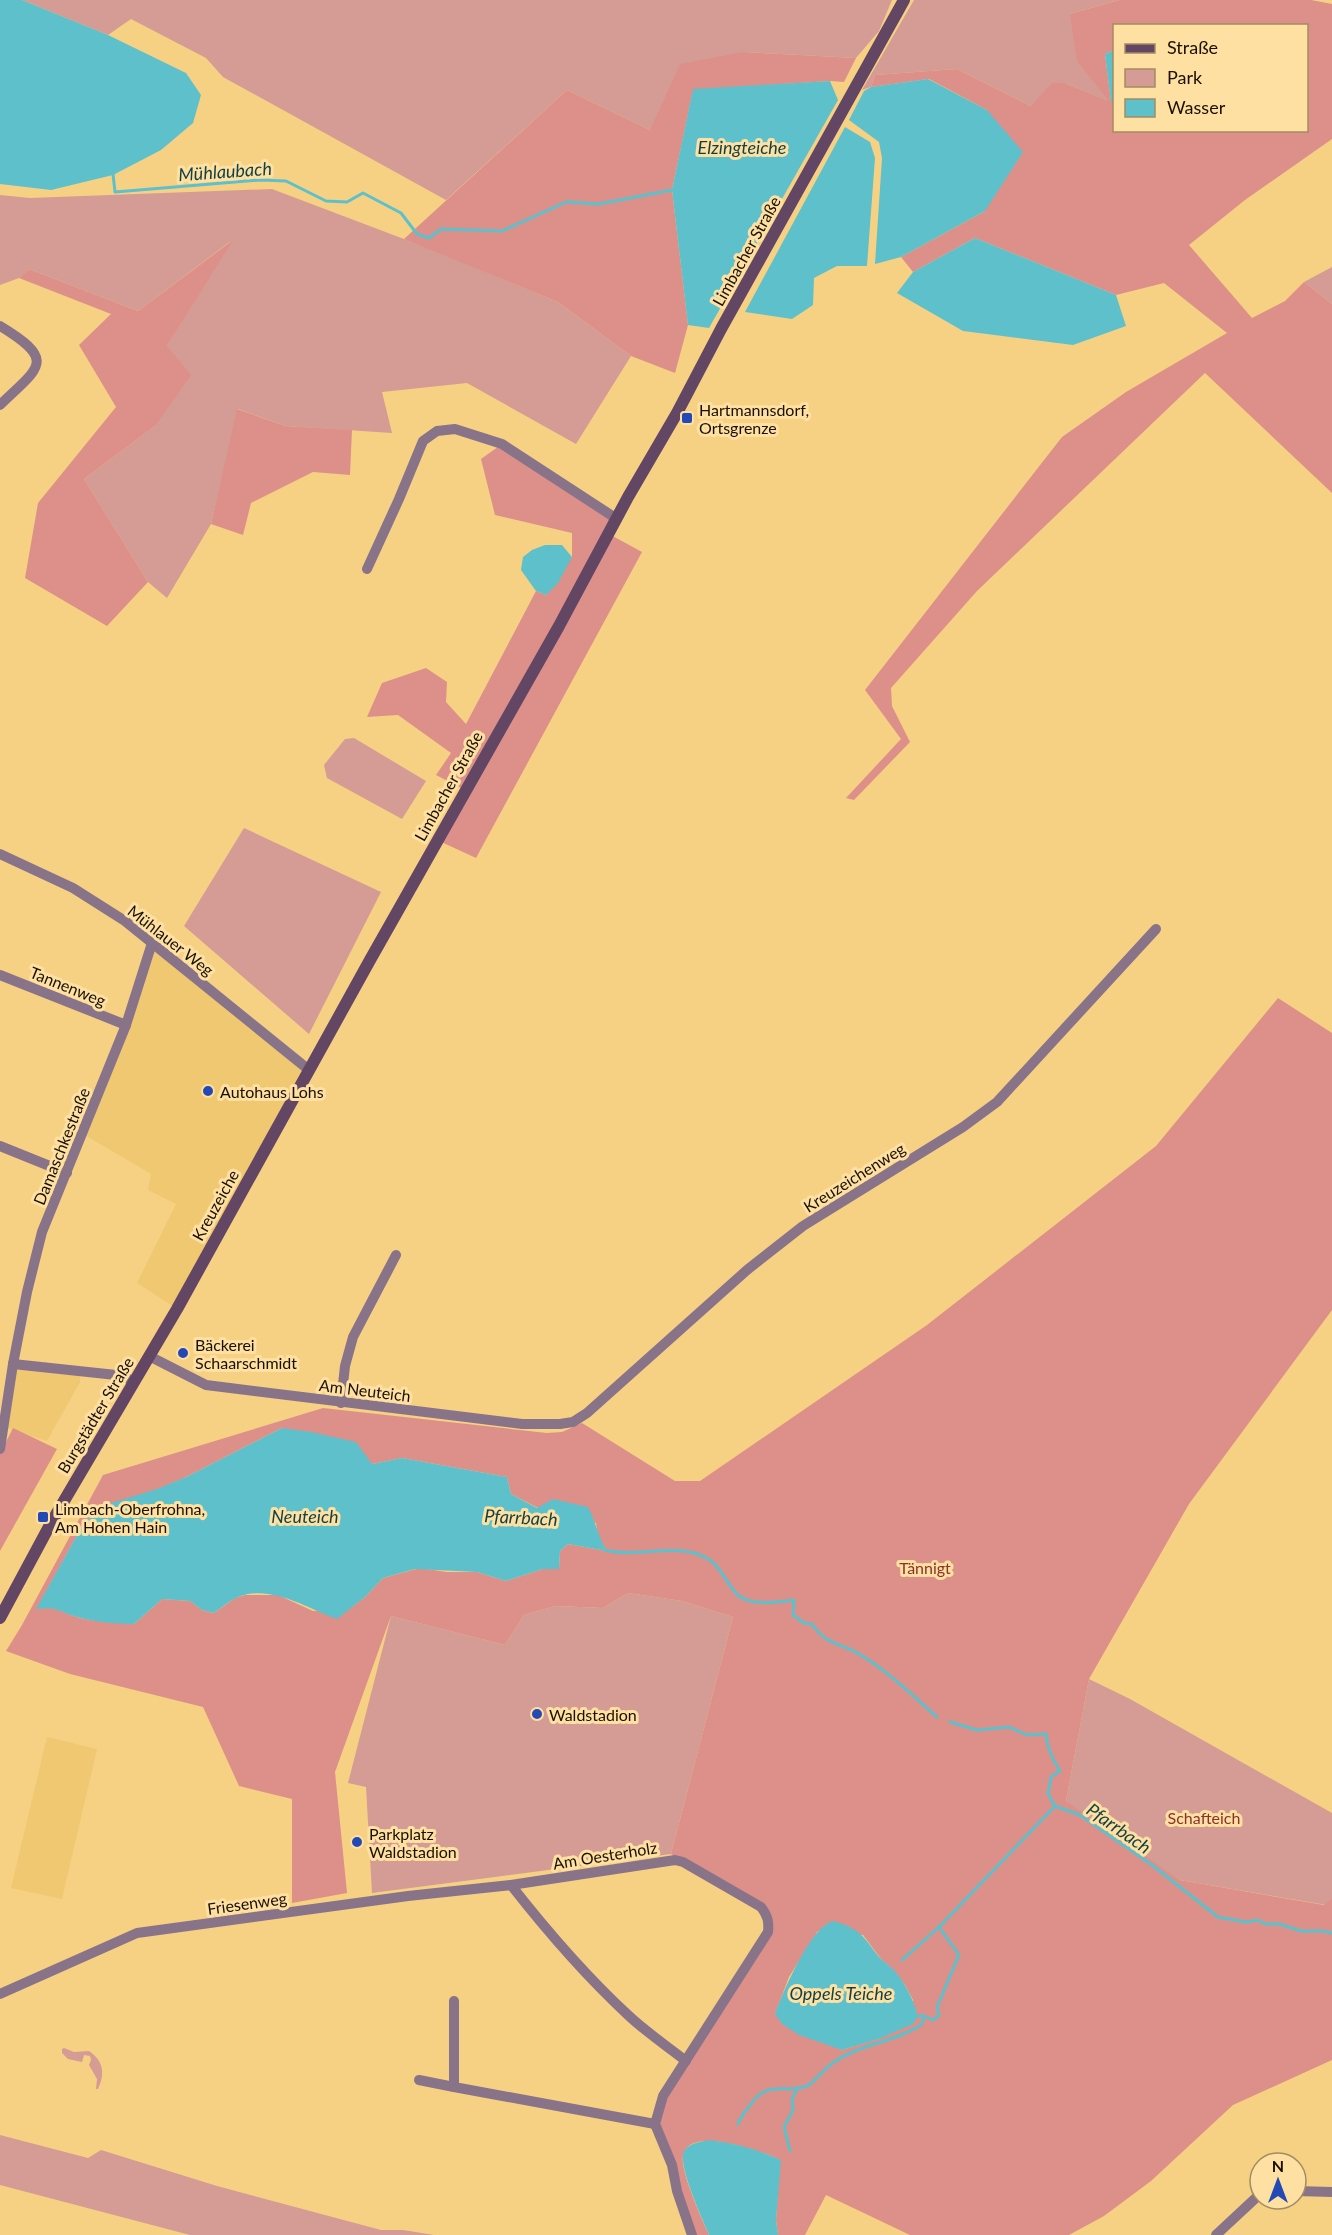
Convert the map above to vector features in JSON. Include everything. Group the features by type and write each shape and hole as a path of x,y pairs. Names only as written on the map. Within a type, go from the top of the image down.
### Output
{"main road":[{"name":"Limbacher Straße","path":"309,1070 904,0"},
{"name":"Kreuzeiche","path":"149,1356 309,1070"},
{"name":"Burgstädter Straße","path":"0,1618 51,1523 149,1356"}],"street":[{"path":"0,326 18,337 31,349 36,355 38,365 34,372 0,405"},
{"path":"366,569 423,441 437,431 455,429 502,444 617,519"},
{"name":"Mühlauer Weg","path":"0,854 73,888 125,921 309,1070"},
{"name":"Kreuzeichenweg","path":"548,1424 573,1422 587,1413 747,1270 803,1226 963,1127 997,1102 1156,929"},
{"name":"Damaschkestraße","path":"0,1449 13,1364 42,1232 126,1025 152,943"},
{"name":"Tannenweg","path":"0,975 126,1025"},
{"path":"0,1146 67,1173"},
{"path":"341,1403 345,1366 353,1337 396,1255"},
{"name":"Am Neuteich","path":"149,1356 206,1385 522,1424 548,1424"},
{"path":"13,1364 116,1375 135,1381"},
{"name":"Am Oesterholz","path":"511,1885 675,1860 683,1862 761,1907 766,1914 768,1932 663,2096 655,2124"},
{"path":"511,1885 555,1941 589,1977 630,2017 686,2061"},
{"name":"Friesenweg","path":"0,1994 137,1933 408,1896 511,1885"},
{"path":"454,2001 454,2087"},
{"path":"418,2080 655,2124 672,2165 677,2191 692,2235"},
{"path":"1308,2191 1332,2192"},
{"path":"1216,2235 1248,2205"}],"shaded area":[{"path":"152,943 306,1068 177,1309 137,1283 176,1204 148,1190 151,1174 83,1134"},
{"path":"13,1364 80,1371 80,1382 47,1441 4,1427"},
{"path":"47,1737 97,1749 62,1899 11,1888"}],"green space":[{"path":"22,0 892,0 879,31 856,58 744,52 650,130 567,90 446,200 223,77 206,58 131,19 108,35"},
{"path":"914,0 1119,0 1070,14 1111,102 1065,83 1031,106 957,69 875,75 871,87 862,90"},
{"path":"1119,0 1311,0 1332,4 1332,139 1245,200 1189,245 1252,318 1285,301 1304,282 1332,304 1332,493 1205,373 977,591 891,688 892,706 910,742 854,800 846,798 901,739 865,690 1062,437 1126,392 1227,333 1164,283 1116,295 975,238 913,272 901,257 985,211 987,110 929,79 871,87 875,75 957,69 1031,106 1052,83 1065,83 1109,101 1077,61 1070,14"},
{"path":"744,52 856,58 844,82 693,90 672,190 688,325 675,373 631,356 558,302 404,239 567,90 650,130 680,64"},
{"path":"272,189 433,250 558,302 631,356 576,444 467,383 382,392 392,433 286,426 238,409 211,524 167,598 148,582 84,479 155,426 167,346 231,241 138,311 29,269 19,278 0,285 0,195 30,198"},
{"path":"233,240 167,346 191,375 155,426 84,479 148,582 107,626 25,578 38,503 116,407 79,345 111,314 19,278 29,269 138,311"},
{"path":"1332,267 1332,304 1304,282"},
{"path":"237,409 286,426 352,430 350,475 313,472 251,503 243,535 211,524"},
{"path":"502,444 617,519 609,534 642,552 476,858 437,840 465,790 436,775 451,753 398,715 367,717 382,683 426,668 447,682 446,702 466,724 536,591 546,595 572,557 572,533 495,515 481,459"},
{"path":"354,738 426,781 402,819 327,778 324,765 345,739"},
{"path":"244,828 381,892 309,1034 184,926"},
{"name":"Tännigt","path":"1278,998 1332,1033 1332,1310 1189,1504 1089,1679 1066,1801 1180,1880 1324,1905 1332,1899 1332,2060 1233,2105 1151,2181 1104,2216 1069,2235 910,2235 826,2195 805,2235 778,2235 776,2220 780,2160 744,2147 712,2141 698,2142 688,2147 683,2156 688,2183 709,2235 692,2235 655,2124 663,2096 768,1932 766,1914 671,1854 733,1617 682,1601 628,1593 603,1608 555,1606 524,1615 505,1645 391,1616 335,1772 347,1893 292,1903 292,1799 239,1786 203,1707 70,1674 6,1651 103,1475 323,1408 547,1433 562,1432 582,1423 675,1481 700,1481 927,1325 1156,1146","holes":["282,1428 372,1464 402,1458 507,1477 511,1494 538,1508 596,1523 598,1537 607,1551 568,1544 560,1551 559,1569 543,1569 506,1581 477,1572 447,1572 420,1568 383,1578 352,1607 313,1611 278,1595 245,1595 235,1598 214,1613 202,1610 190,1601 162,1599 134,1624 91,1620 55,1609 37,1608 85,1521 186,1477","818,1931 863,1935 905,1985 913,2000 913,2023 878,2039 842,2050 775,2014 789,1977"]},
{"path":"13,1428 57,1449 0,1551 0,1454"},
{"name":"Waldstadion","path":"628,1593 682,1601 733,1617 671,1854 372,1893 366,1787 348,1783 391,1616 505,1645 524,1615 555,1606 603,1608"},
{"name":"Schafteich","path":"1089,1679 1130,1699 1332,1813 1332,1906 1180,1880 1080,1815 1066,1801"},
{"path":"64,2048 74,2052 89,2051 98,2059 102,2068 102,2078 98,2089 96,2089 97,2079 89,2065 90,2056 84,2055 82,2062 68,2059 62,2053"},
{"path":"0,2135 88,2158 101,2150 217,2186 381,2230 403,2230 434,2235 190,2235 0,2185"}],"water":[{"path":"0,0 22,0 108,35 186,73 201,95 193,123 161,150 113,175 51,190 0,184"},
{"path":"1113,50 1113,103 1111,102 1105,54"},
{"path":"928,79 987,110 1023,152 985,211 901,257 875,264 882,158 879,142 849,120 864,91 871,87"},
{"name":"Elzingteiche","path":"830,81 838,100 709,328 688,325 672,190 693,89"},
{"name":"Elzingteiche","path":"845,127 870,142 875,158 867,266 837,266 814,278 813,305 792,319 745,312"},
{"path":"975,238 1116,295 1126,326 1073,345 963,331 897,293 913,272"},
{"path":"545,545 562,545 572,557 558,583 546,595 536,591 521,570 523,557 532,550"},
{"name":"Neuteich","path":"282,1428 356,1442 372,1464 402,1458 507,1477 511,1494 537,1508 553,1499 588,1507 607,1551 568,1544 560,1551 559,1569 543,1569 506,1581 477,1572 415,1569 383,1578 365,1597 337,1619 288,1599 263,1593 238,1597 214,1613 202,1610 190,1601 162,1599 134,1624 98,1621 54,1609 36,1609 85,1521 108,1504 157,1489 186,1477"},
{"name":"Oppels Teiche","path":"833,1921 850,1927 861,1935 898,1975 909,1992 918,2016 913,2024 879,2039 842,2050 799,2035 782,2024 775,2014 791,1976 816,1935"},
{"path":"709,2140 745,2147 781,2160 776,2220 778,2235 709,2235 687,2180 683,2158 684,2151 689,2146"}],"waterway":[{"name":"Mühlaubach","path":"113,174 115,192 260,180 286,181 326,201 347,202 363,193 401,213 417,234 429,238 441,229 502,231 566,202 599,204 672,190"},
{"name":"Pfarrbach","path":"605,1550 631,1553 672,1550 698,1554 715,1564 735,1593 744,1599 766,1602 794,1600 793,1615 804,1623 812,1624 828,1640 852,1650 880,1668 937,1717"},
{"name":"Pfarrbach","path":"950,1722 977,1730 1009,1727 1027,1735 1046,1734 1050,1753 1060,1771 1051,1777 1048,1794 1055,1806 1080,1815 1152,1865 1218,1917 1246,1922 1258,1920 1265,1924 1279,1924 1301,1931 1332,1933"},
{"path":"902,1960 939,1927 1055,1806"},
{"path":"918,2016 933,2020 939,2015 937,2007 959,1955 939,1927"},
{"path":"738,2124 750,2105 764,2092 770,2089 807,2086 844,2056 912,2030 922,2024 924,2016"},
{"path":"790,2151 784,2127 793,2110 792,2100 797,2088"}],"place":[{"name":"Hartmannsdorf, Ortsgrenze","path":"687,418"},
{"name":"Autohaus Lohs","path":"208,1091"},
{"name":"Bäckerei Schaarschmidt","path":"183,1353"},
{"name":"Limbach-Oberfrohna, Am Hohen Hain","path":"43,1517"},
{"name":"Waldstadion","path":"537,1714"},
{"name":"Parkplatz Waldstadion","path":"357,1842"}]}
